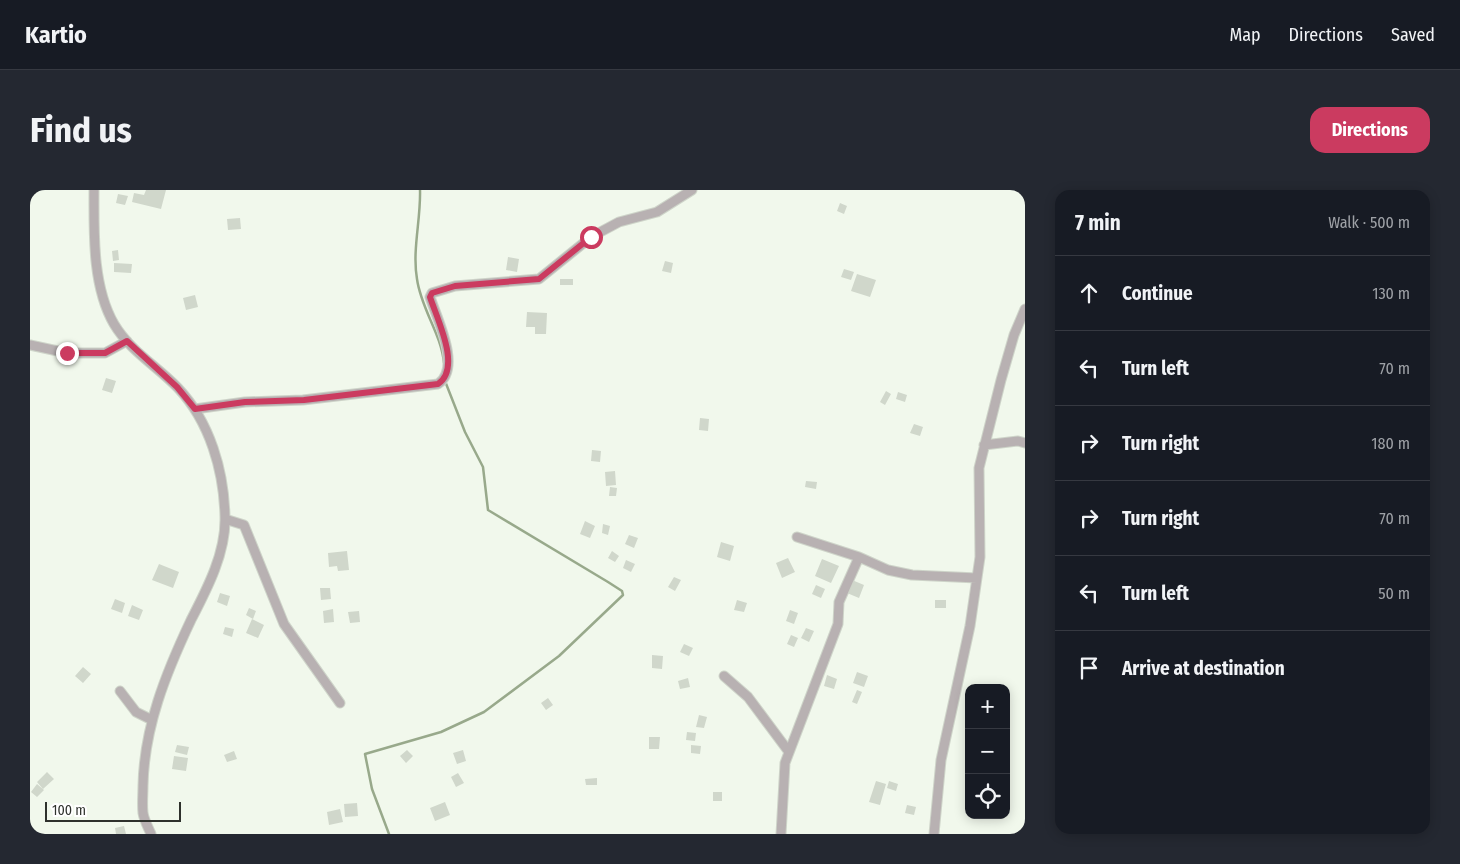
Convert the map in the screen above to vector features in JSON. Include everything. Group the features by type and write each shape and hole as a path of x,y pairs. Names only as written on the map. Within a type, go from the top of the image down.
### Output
{"street":[{"path":"94,190 98,268 103,295 114,323 127,341 177,387 195,409 209,439 222,478 226,519 220,554 206,590 166,676 152,720 144,763 143,812 151,834"},
{"path":"195,409 245,402 304,400 438,384 444,380 447,374 448,350 430,297 432,293 455,286 539,279 591,237 619,222 657,212 692,190"},
{"path":"934,834 941,760 977,578 981,527 979,468 1014,335 1025,309"},
{"path":"30,345 67,353 105,353 127,341"},
{"path":"984,444 1018,441 1025,443"},
{"path":"226,519 244,525 284,624 340,703"},
{"path":"797,537 859,557 888,570 912,575 977,578"},
{"path":"781,834 785,763 838,624 839,602 859,557"},
{"path":"724,676 748,697 789,752"},
{"path":"120,691 136,712 152,720"}],"building":[{"path":"146,190 166,190 161,209 132,202 134,193 144,195"},
{"path":"118,194 128,196 125,205 116,203"},
{"path":"840,203 847,206 844,214 837,211"},
{"path":"240,218 241,229 228,230 227,219"},
{"path":"118,250 119,260 113,261 112,251"},
{"path":"508,257 519,259 517,272 506,270"},
{"path":"665,261 673,263 671,273 662,271"},
{"path":"114,263 132,264 131,273 114,272"},
{"path":"844,269 854,272 851,280 841,277"},
{"path":"857,274 876,280 870,297 851,291"},
{"path":"560,279 573,279 573,285 560,285"},
{"path":"195,295 198,307 186,310 183,298"},
{"path":"527,312 547,313 546,334 535,334 535,327 526,327"},
{"path":"106,378 116,381 112,393 102,390"},
{"path":"886,391 891,394 885,405 880,402"},
{"path":"898,392 907,395 905,402 896,399"},
{"path":"700,418 709,419 708,431 699,430"},
{"path":"914,424 923,427 920,436 910,433"},
{"path":"592,450 601,451 600,462 591,461"},
{"path":"615,471 616,485 606,486 605,472"},
{"path":"806,481 817,482 816,489 805,487"},
{"path":"610,487 617,488 616,496 609,496"},
{"path":"585,521 595,526 590,538 580,534"},
{"path":"603,524 610,526 608,535 602,533"},
{"path":"629,535 638,538 634,548 625,544"},
{"path":"721,542 734,546 730,561 717,557"},
{"path":"347,551 349,570 338,571 337,566 329,567 328,553"},
{"path":"612,551 619,556 615,562 608,558"},
{"path":"788,558 795,572 782,578 776,563"},
{"path":"822,559 839,566 831,583 815,576"},
{"path":"626,560 635,564 631,572 623,568"},
{"path":"159,564 179,572 173,588 152,580"},
{"path":"674,577 681,580 675,591 668,587"},
{"path":"852,580 864,585 859,598 847,593"},
{"path":"816,585 825,589 821,598 812,594"},
{"path":"320,588 330,588 331,599 321,600"},
{"path":"220,593 230,596 227,606 217,602"},
{"path":"115,599 125,603 122,613 111,609"},
{"path":"737,600 747,603 744,612 734,610"},
{"path":"935,600 946,600 946,608 935,608"},
{"path":"132,605 143,610 139,620 128,616"},
{"path":"249,608 256,611 253,619 246,615"},
{"path":"333,609 334,622 324,623 323,611"},
{"path":"790,610 798,613 794,624 786,621"},
{"path":"359,611 360,622 350,623 348,612"},
{"path":"252,619 264,625 258,638 246,633"},
{"path":"225,627 234,629 232,637 223,634"},
{"path":"806,628 814,631 809,642 801,638"},
{"path":"791,635 798,638 794,647 787,644"},
{"path":"684,644 693,648 689,656 680,652"},
{"path":"652,655 663,656 662,669 652,668"},
{"path":"83,667 91,674 83,683 75,676"},
{"path":"857,672 868,676 864,687 853,683"},
{"path":"827,675 837,679 834,689 824,686"},
{"path":"688,678 690,687 680,689 678,681"},
{"path":"857,690 862,692 857,704 852,702"},
{"path":"548,698 553,705 546,710 541,703"},
{"path":"699,715 707,717 704,728 696,727"},
{"path":"687,732 696,733 695,741 686,740"},
{"path":"649,737 660,737 659,749 649,749"},
{"path":"177,745 189,747 187,755 175,752"},
{"path":"691,745 701,746 700,754 691,753"},
{"path":"407,750 413,756 406,763 400,756"},
{"path":"463,750 466,761 457,764 453,753"},
{"path":"234,751 237,759 227,762 224,755"},
{"path":"174,756 188,758 186,771 172,769"},
{"path":"47,772 54,779 43,789 37,782"},
{"path":"458,773 464,783 456,787 451,777"},
{"path":"597,778 597,785 586,785 585,779"},
{"path":"876,781 886,784 880,805 869,802"},
{"path":"889,781 898,784 896,791 887,788"},
{"path":"37,784 44,790 37,797 31,792"},
{"path":"713,792 722,792 722,801 713,801"},
{"path":"445,802 450,815 435,821 430,808"},
{"path":"357,803 358,816 345,817 344,804"},
{"path":"907,805 916,807 914,815 905,813"},
{"path":"340,809 343,822 329,825 327,812"},
{"path":"124,826 126,834 116,834 115,828"}],"waterway":[{"path":"420,190 416,246 417,279 422,301 439,341 444,363"},
{"path":"389,834 372,789 365,754 441,732 484,712 559,656 623,595 622,591 608,582 488,510 483,467 465,432 445,381"}],"route":[{"path":"67,353 105,353 127,341 177,387 195,409 245,402 304,400 438,384 444,380 447,374 448,350 430,297 434,291 455,286 539,279 591,237"}]}
